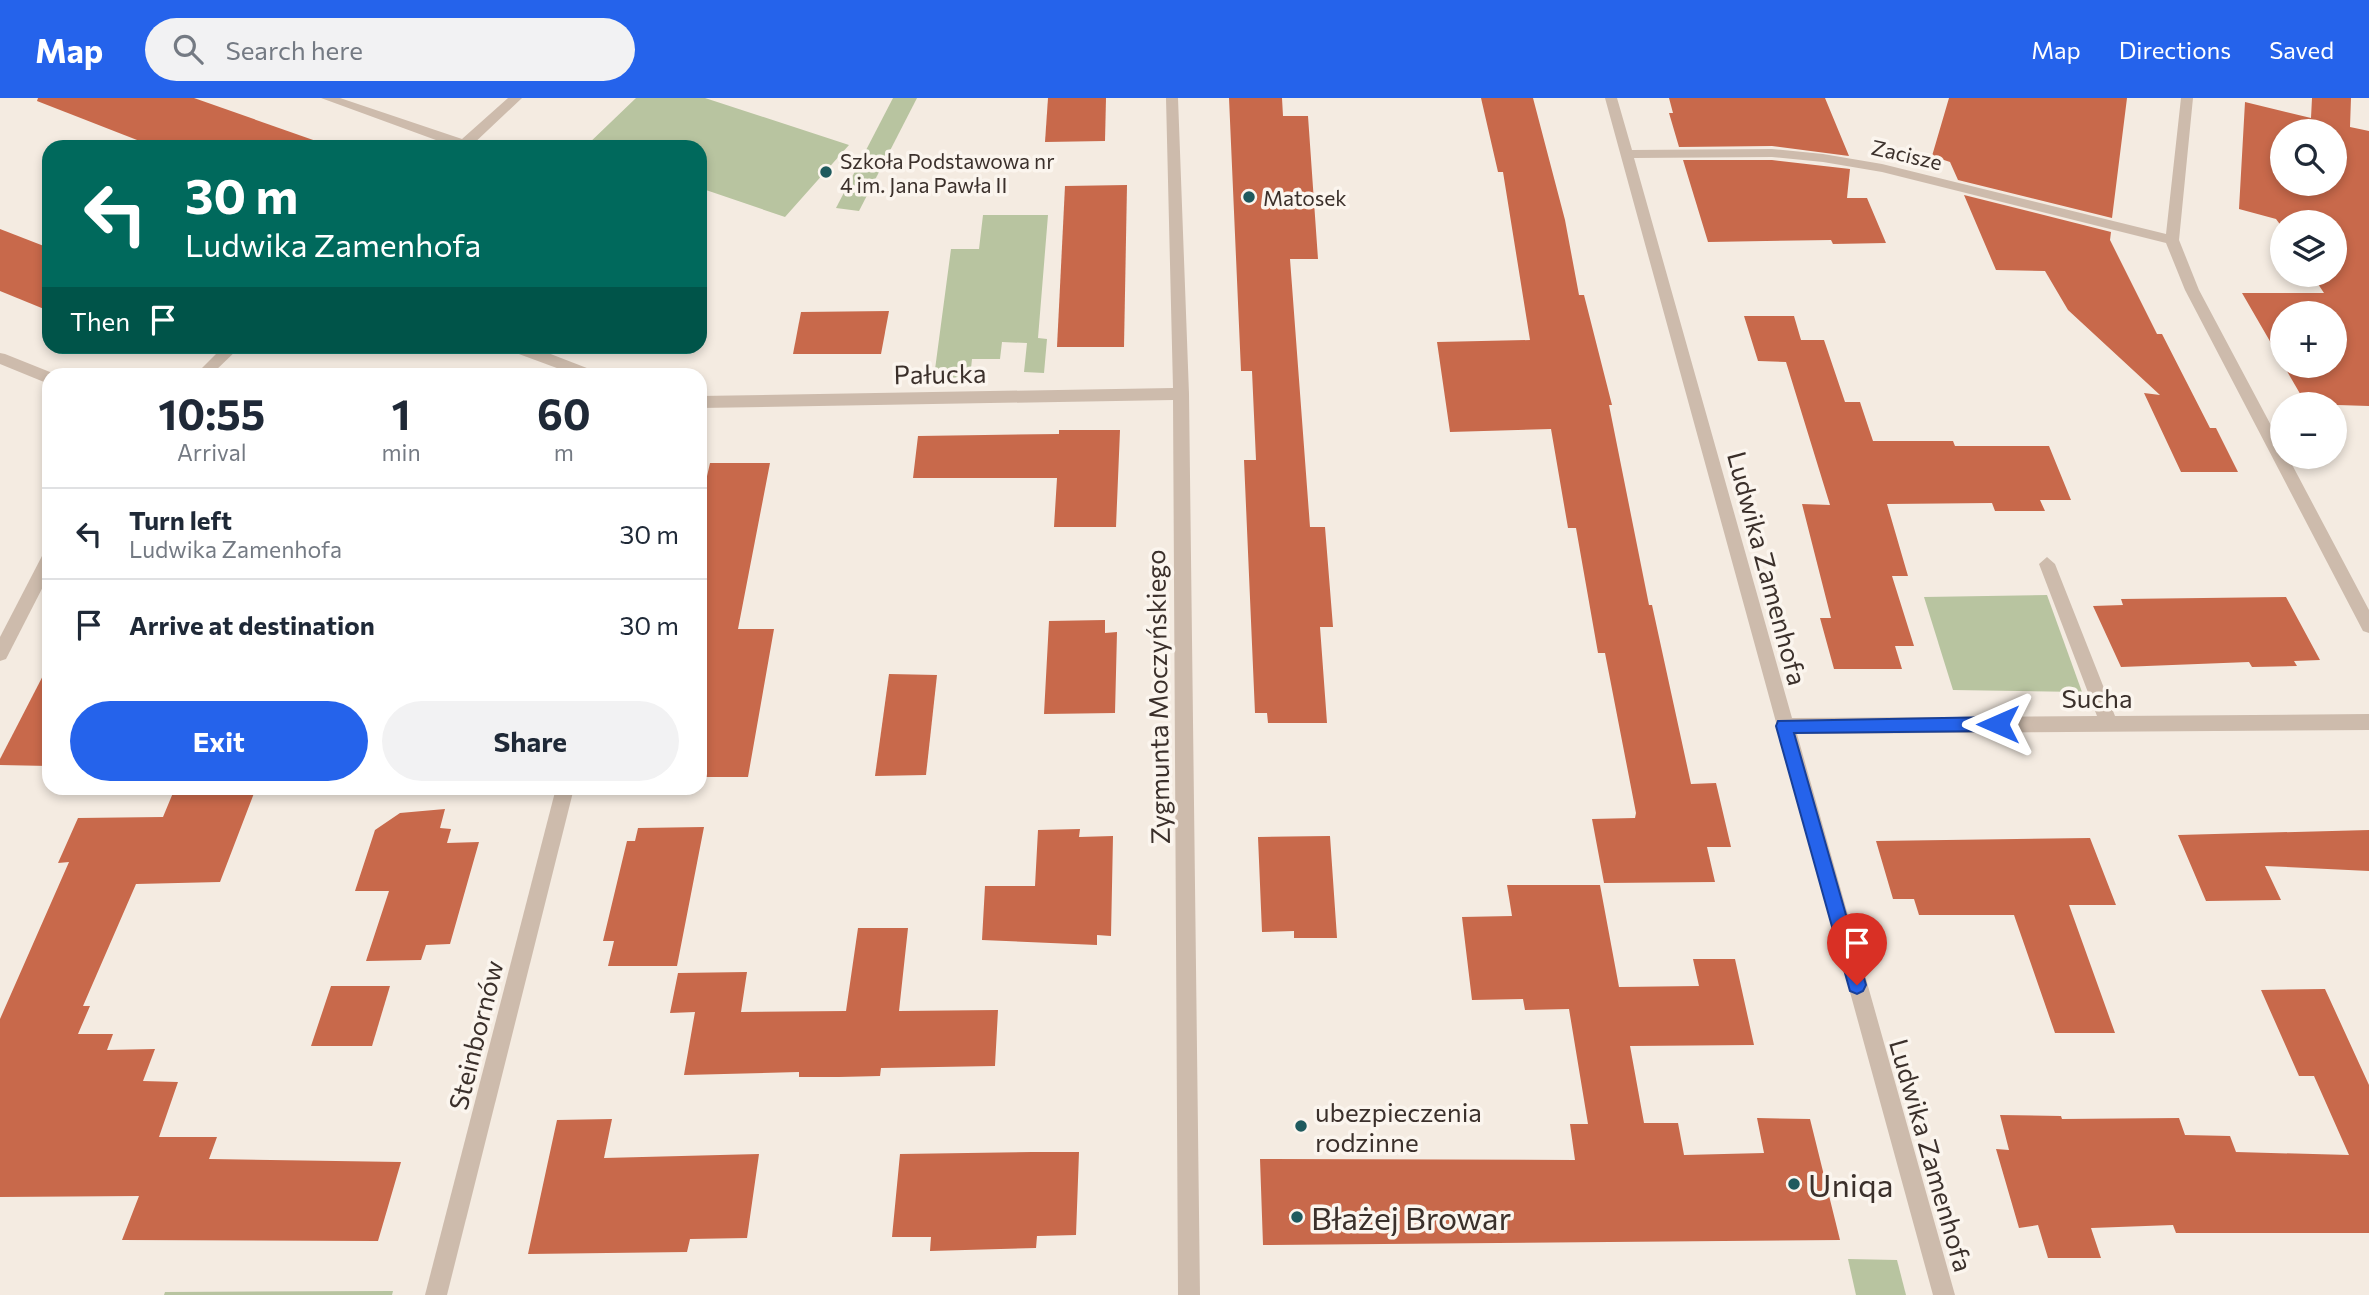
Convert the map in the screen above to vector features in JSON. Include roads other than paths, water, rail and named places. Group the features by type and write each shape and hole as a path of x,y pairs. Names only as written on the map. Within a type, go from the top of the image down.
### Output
{"street":[{"path":"327,98 447,140"},
{"path":"470,140 516,98"},
{"name":"Zygmunta Moczyńskiego","path":"1172,98 1181,394 1189,1295"},
{"name":"Ludwika Zamenhofa","path":"1611,98 1944,1295"},
{"path":"2187,98 2172,240 2198,301 2369,626"},
{"name":"Zacisze","path":"1626,154 1772,153 1823,158 1882,168 2172,240"},
{"path":"210,368 225,354"},
{"path":"534,354 571,368"},
{"path":"0,358 42,374"},
{"name":"Pałucka","path":"707,402 1181,394"},
{"path":"2047,564 2109,723"},
{"path":"0,654 42,573"},
{"name":"Sucha","path":"1784,726 2369,722"},
{"name":"Steinbornów","path":"436,1295 563,795"}],"place":[{"name":"Szkoła Podstawowa nr 4 im. Jana Pawła II","path":"826,172"},
{"name":"Matosek","path":"1249,197"},
{"name":"ubezpieczenia rodzinne","path":"1301,1126"},
{"name":"Uniqa","path":"1794,1184"},
{"name":"Błażej Browar","path":"1297,1217"}]}
